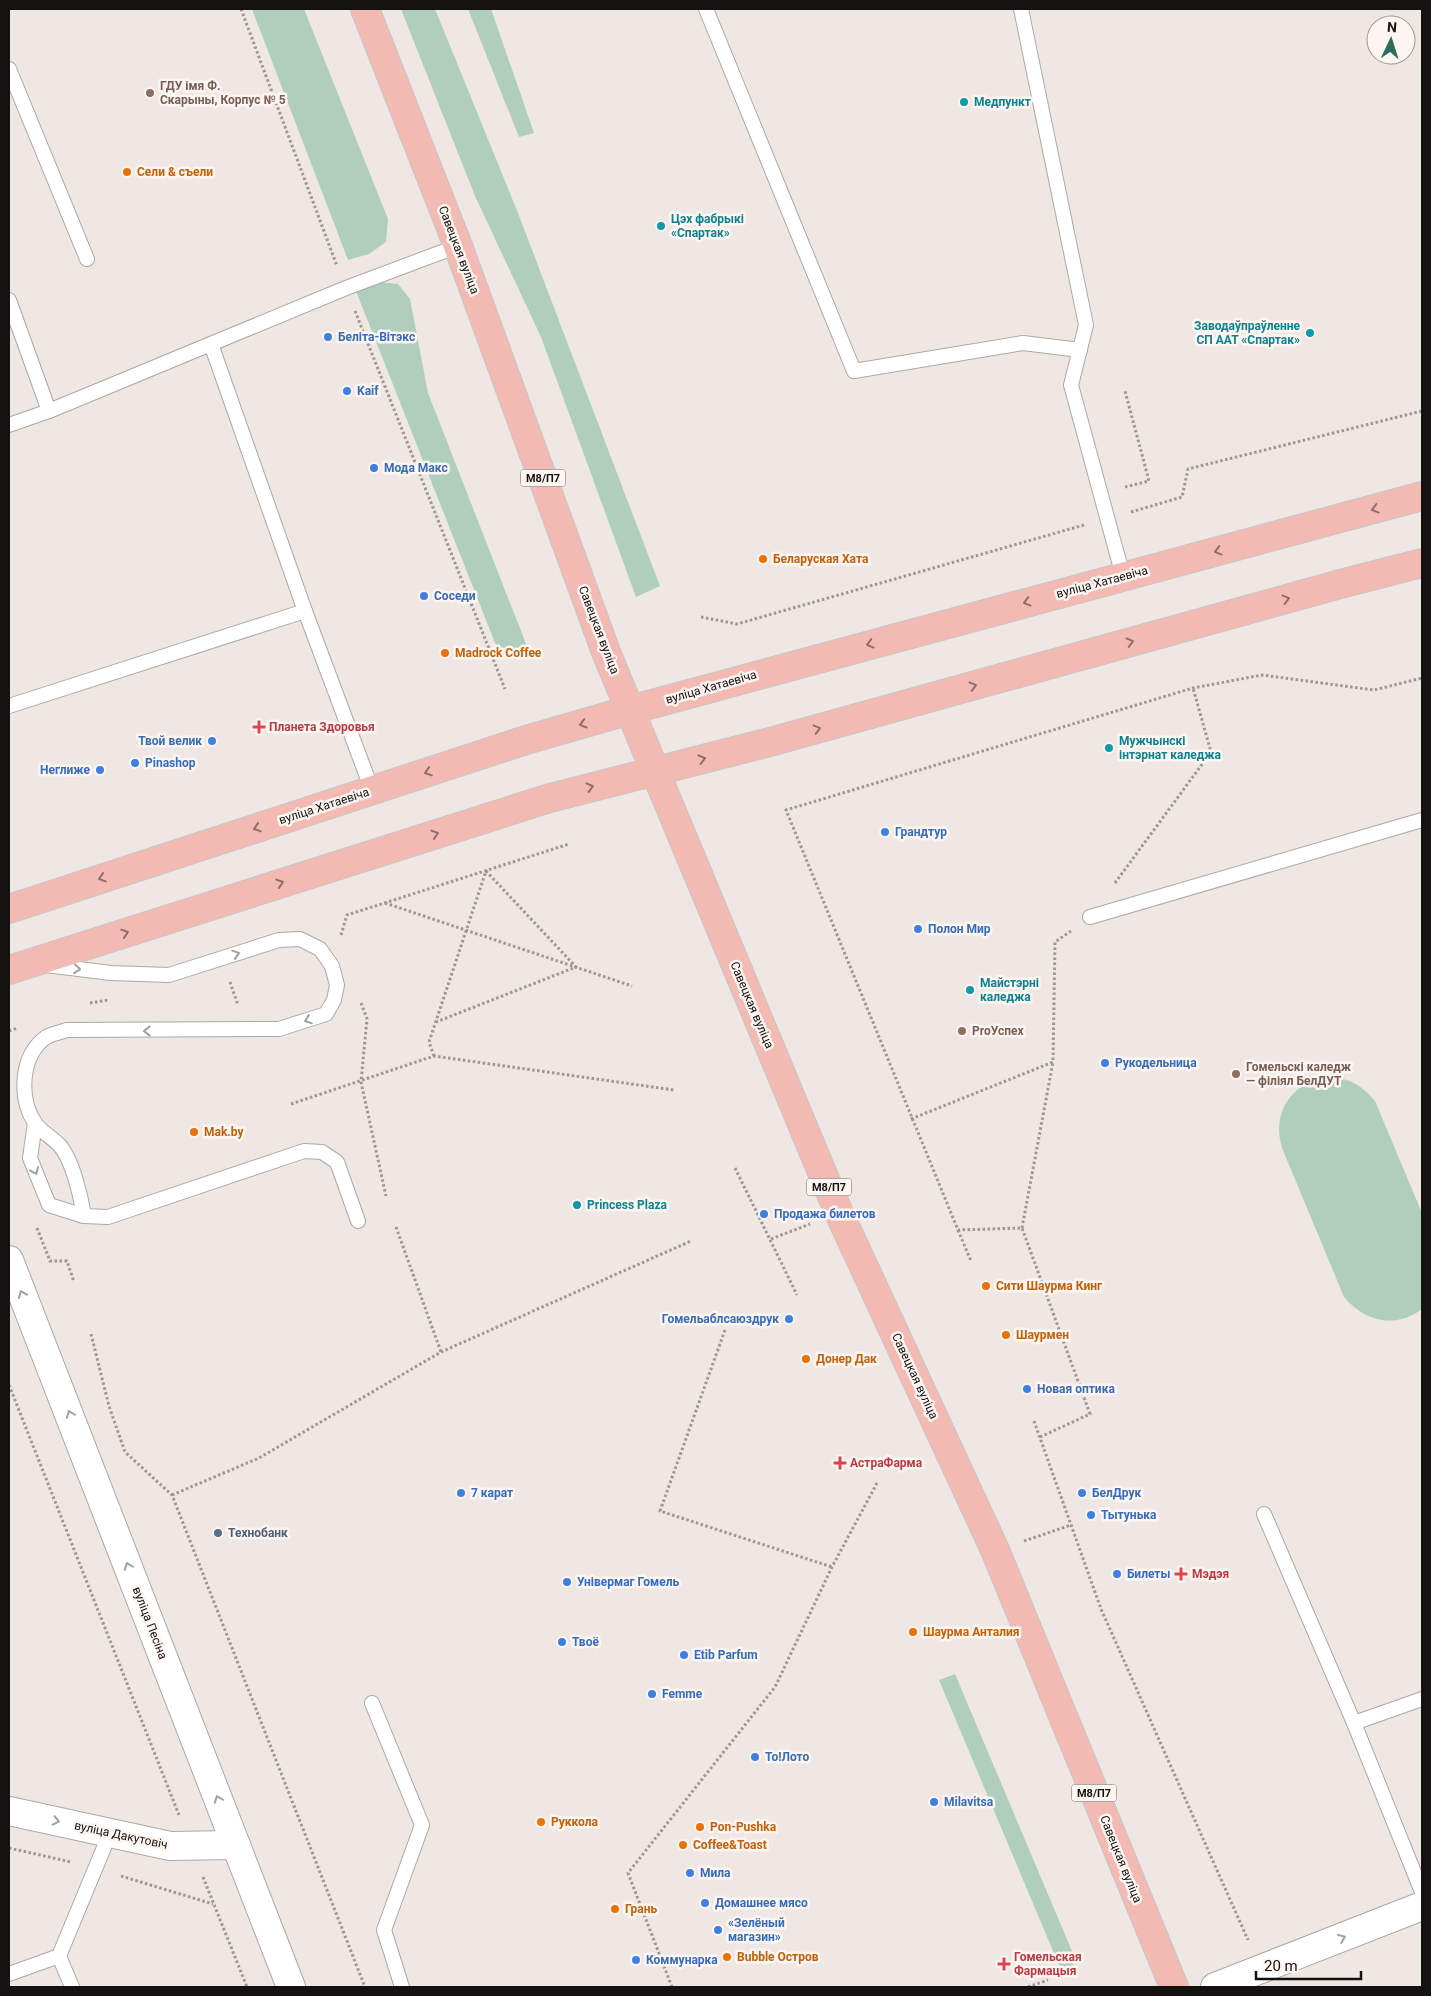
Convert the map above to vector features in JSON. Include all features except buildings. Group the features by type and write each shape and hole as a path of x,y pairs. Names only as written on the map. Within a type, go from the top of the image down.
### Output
{"main road":[{"name":"Савецкая вуліца","path":"365,9 458,246 606,652 654,771 839,1213 995,1550 1174,1987"},
{"name":"вуліца Хатаевіча","path":"9,909 526,740 1122,576 1422,496"},
{"path":"19,966 550,798 770,742 1422,563"}],"street":[{"name":"вуліца Песіна","path":"9,1260 291,1987"},
{"name":"вуліца Дакутовіч","path":"9,1811 170,1846 236,1845"},
{"path":"1215,1987 1422,1906"}],"lane":[{"path":"706,9 854,371 1023,343 1080,350"},
{"path":"1021,9 1086,325 1071,385 1122,576"},
{"path":"9,69 87,259"},
{"path":"9,425 49,411 346,288 458,246"},
{"path":"9,300 49,411"},
{"path":"211,344 305,611 355,740 372,790"},
{"path":"9,706 305,611"},
{"path":"1090,917 1422,820"},
{"path":"19,966 169,975 279,940 300,939 320,949 332,966 337,985 334,1000 326,1014 279,1030 66,1030 45,1038 28,1058 24,1082 26,1100 36,1124 62,1148 80,1191 84,1216"},
{"path":"36,1124 30,1158 50,1206 84,1216 108,1217 304,1151 322,1152 338,1162 358,1221"},
{"path":"1264,1514 1354,1723 1422,1892"},
{"path":"1354,1723 1422,1700"},
{"path":"372,1703 422,1825 384,1930 402,1987"},
{"path":"72,1987 60,1956 110,1834"},
{"path":"9,1974 60,1956"}],"path":[{"path":"241,9 346,288 505,689"},
{"path":"1100,494 1149,481 1126,391"},
{"path":"701,617 737,624 1106,519 1182,497 1188,469 1422,411"},
{"path":"971,1260 911,1119 786,810 1193,688 1262,675 1374,690 1422,678"},
{"path":"1040,1437 1090,1414 1022,1228 1053,1062 1055,942 1090,917 1212,752 1193,688"},
{"path":"339,941 347,915 569,844"},
{"path":"434,1056 429,1042 486,871"},
{"path":"486,871 576,967"},
{"path":"384,902 632,986"},
{"path":"436,1022 576,967"},
{"path":"229,981 234,994"},
{"path":"360,1001 366,1018 361,1082 386,1196"},
{"path":"291,1104 434,1056 674,1090"},
{"path":"911,1119 1053,1062"},
{"path":"735,1168 797,1295"},
{"path":"771,1239 839,1213"},
{"path":"396,1227 441,1352"},
{"path":"958,1230 1022,1228"},
{"path":"172,1495 259,1458 441,1352 690,1242"},
{"path":"725,1330 660,1511 832,1567"},
{"path":"92,1334 109,1406 125,1452 172,1495 366,1987"},
{"path":"9,1385 247,1987"},
{"path":"1034,1421 1101,1609 1262,1970"},
{"path":"672,1987 628,1873 775,1687 832,1567 877,1483"},
{"path":"995,1550 1071,1525"},
{"path":"1028,1987 1048,1980"}],"green space":[{"path":"252,9 304,9 388,219 386,242 369,254 348,260"},
{"path":"401,9 435,9 518,213 660,586 636,597 541,337 475,196"},
{"path":"468,9 491,9 534,133 519,137"},
{"path":"380,282 398,284 410,299 428,393 528,649 501,658 356,291"},
{"path":"1322,1077 1345,1079 1352,1082 1358,1085 1375,1101 1422,1213 1422,1309 1401,1319 1391,1321 1371,1317 1352,1306 1344,1297 1282,1148 1279,1124 1286,1104 1300,1088"},
{"path":"955,1674 1077,1963 1061,1970 939,1680"}],"place":[{"name":"ГДУ імя Ф. Скарыны, Корпус № 5","path":"150,93"},
{"name":"Медпункт","path":"964,102"},
{"name":"Сели & съели","path":"127,172"},
{"name":"Цэх фабрыкі «Спартак»","path":"661,226"},
{"name":"Заводаўпраўленне СП ААТ «Спартак»","path":"1310,333"},
{"name":"Беліта-Вітэкс","path":"328,337"},
{"name":"Kaif","path":"347,391"},
{"name":"Мода Макс","path":"374,468"},
{"name":"Беларуская Хата","path":"763,559"},
{"name":"Соседи","path":"424,596"},
{"name":"Madrock Coffee","path":"445,653"},
{"name":"Планета Здоровья","path":"259,727"},
{"name":"Твой велик","path":"212,741"},
{"name":"Мужчынскі інтэрнат каледжа","path":"1109,748"},
{"name":"Pinashop","path":"135,763"},
{"name":"Неглиже","path":"100,770"},
{"name":"Грандтур","path":"885,832"},
{"name":"Полон Мир","path":"918,929"},
{"name":"Майстэрні каледжа","path":"970,990"},
{"name":"ProУспех","path":"962,1031"},
{"name":"Рукодельница","path":"1105,1063"},
{"name":"Гомельскі каледж — філіял БелДУТ","path":"1236,1074"},
{"name":"Mak.by","path":"194,1132"},
{"name":"Princess Plaza","path":"577,1205"},
{"name":"Продажа билетов","path":"764,1214"},
{"name":"Сити Шаурма Кинг","path":"986,1286"},
{"name":"Гомельаблсаюздрук","path":"789,1319"},
{"name":"Шаурмен","path":"1006,1335"},
{"name":"Донер Дак","path":"806,1359"},
{"name":"Новая оптика","path":"1027,1389"},
{"name":"АстраФарма","path":"840,1463"},
{"name":"7 карат","path":"461,1493"},
{"name":"БелДрук","path":"1082,1493"},
{"name":"Тытунька","path":"1091,1515"},
{"name":"Технобанк","path":"218,1533"},
{"name":"Билеты","path":"1117,1574"},
{"name":"Мэдэя","path":"1181,1574"},
{"name":"Універмаг Гомель","path":"567,1582"},
{"name":"Шаурма Анталия","path":"913,1632"},
{"name":"Твоё","path":"562,1642"},
{"name":"Etib Parfum","path":"684,1655"},
{"name":"Femme","path":"652,1694"},
{"name":"То!Лото","path":"755,1757"},
{"name":"Milavitsa","path":"934,1802"},
{"name":"Руккола","path":"541,1822"},
{"name":"Pon-Pushka","path":"700,1827"},
{"name":"Coffee&Toast","path":"683,1845"},
{"name":"Мила","path":"690,1873"},
{"name":"Домашнее мясо","path":"705,1903"},
{"name":"Грань","path":"615,1909"},
{"name":"«Зелёный магазин»","path":"718,1930"},
{"name":"Bubble Остров","path":"727,1957"},
{"name":"Коммунарка","path":"636,1960"},
{"name":"Гомельская Фармацыя","path":"1004,1964"}]}
